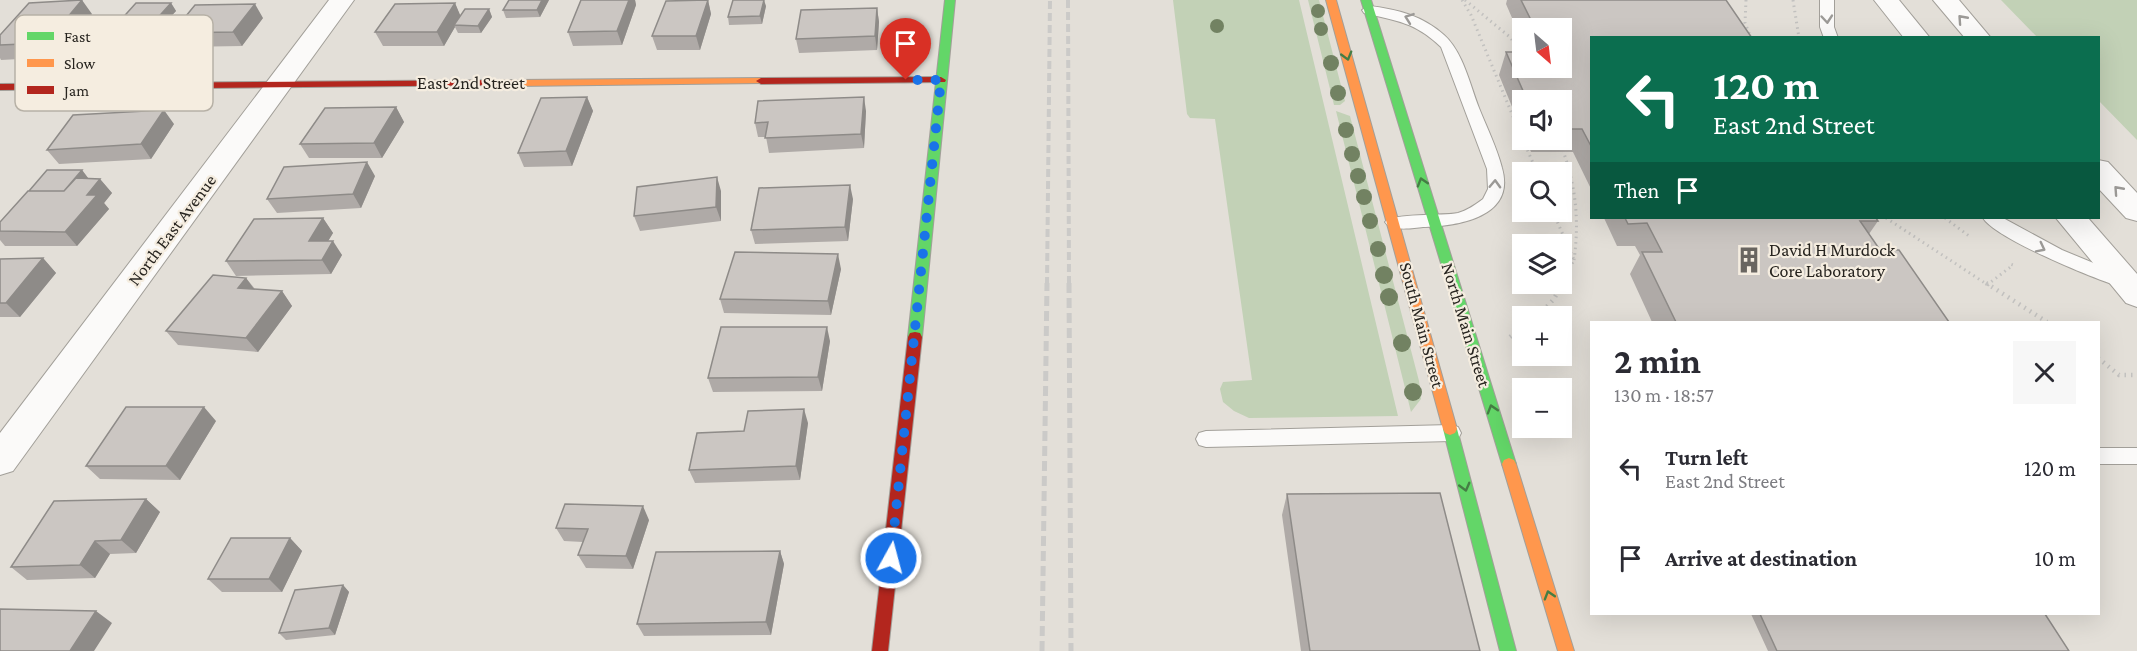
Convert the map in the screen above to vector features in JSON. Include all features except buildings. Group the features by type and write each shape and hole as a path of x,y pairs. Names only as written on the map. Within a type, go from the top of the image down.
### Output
{"street":[{"name":"North East Avenue","path":"0,460 342,0"},
{"path":"880,651 902,465 950,0"},
{"name":"South Main Street","path":"1331,0 1451,433 1508,651"},
{"path":"1886,0 1916,36"},
{"path":"1946,0 1977,36"},
{"name":"North Main Street","path":"1367,5 1566,651"},
{"name":"East 2nd Street","path":"213,85 941,80"},
{"name":"East 2nd Street","path":"0,87 15,87"},
{"path":"2100,171 2137,211"},
{"path":"2072,219 2132,289"}],"lane":[{"path":"1827,0 1827,27 1830,36"},
{"path":"1367,5 1416,20 1433,30 1447,46 1495,169 1497,190 1488,206 1469,215 1434,221 1393,222"},
{"path":"1993,219 2030,243 2132,289"},
{"path":"1206,440 1451,433"},
{"path":"2100,456 2137,456"}],"path":[{"path":"1463,0 1512,40"},
{"path":"1463,0 1512,113"},
{"path":"1746,0 1745,23 1750,36"},
{"path":"1793,0 1799,36"},
{"path":"1547,306 1554,299 1574,260 1579,230 1573,175 1563,150"},
{"path":"1888,219 2045,321"},
{"path":"1946,219 1974,239"},
{"path":"1557,222 1574,260"},
{"path":"1987,285 2013,266 2005,260"},
{"path":"2100,360 2119,375 2137,376"}],"green space":[{"path":"1173,0 1299,0 1398,416 1249,418 1234,411 1223,402 1220,389 1223,382 1252,380 1215,119 1190,118 1187,114"},
{"path":"1308,0 1319,0 1345,101 1340,105 1334,105"},
{"path":"2001,0 2137,0 2137,140 2100,102 2100,36 2036,36"},
{"path":"1336,111 1350,116 1419,381 1421,399 1411,412"}],"railway":[{"path":"1047,285 1050,0"},
{"path":"1068,0 1069,285"},
{"path":"1042,651 1047,283"},
{"path":"1069,283 1071,651"}],"traffic: fast":[{"path":"915,337 950,0"},
{"path":"1366,0 1509,464"},
{"path":"1450,429 1508,651"}],"traffic: slow":[{"path":"1331,0 1450,429"},
{"path":"516,83 761,81"},
{"path":"1509,464 1566,651"}],"traffic: jam":[{"path":"761,81 941,80"},
{"path":"213,85 516,83"},
{"path":"0,87 15,87"},
{"path":"880,651 915,337"}],"place":[{"name":"David H Murdock Core Laboratory","path":"1749,260"}],"route":[{"path":"891,558 905,442 941,80 906,80"}]}
